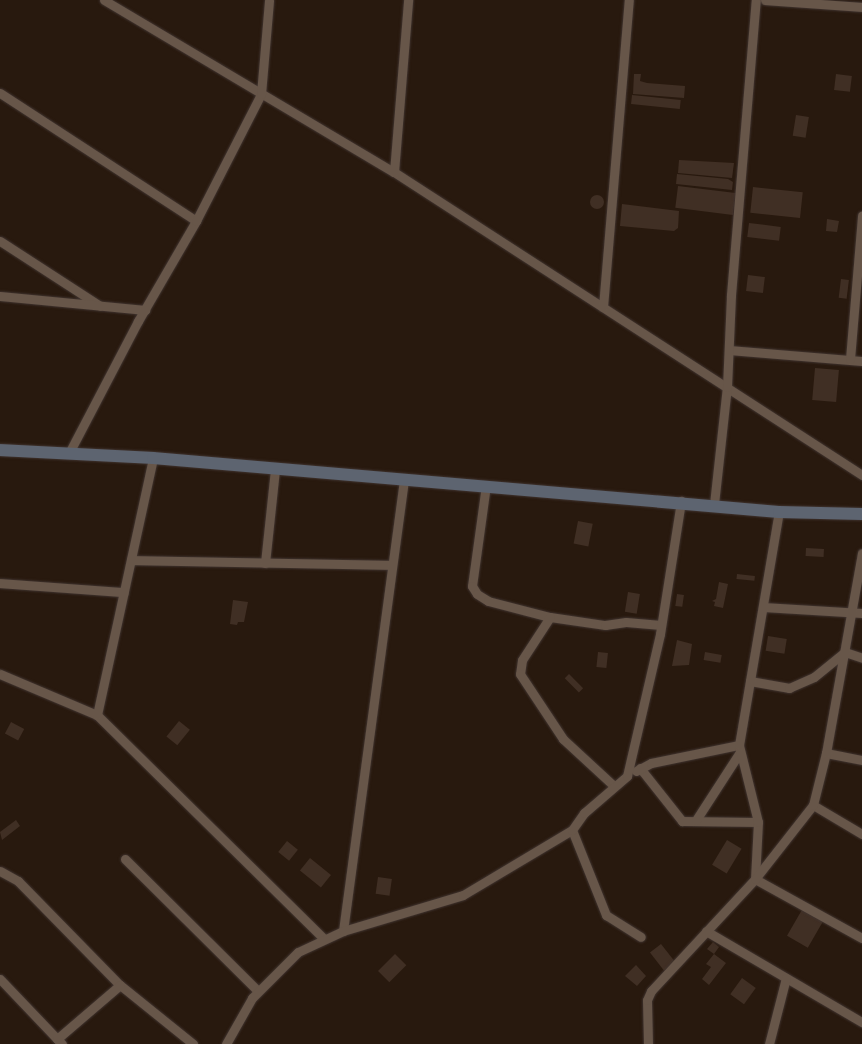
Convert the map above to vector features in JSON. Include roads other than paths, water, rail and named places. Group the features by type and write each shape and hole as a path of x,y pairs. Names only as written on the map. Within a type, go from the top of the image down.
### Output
{"street":[{"path":"104,0 394,172 862,475"},
{"path":"70,453 145,310 196,221 261,94 268,0"},
{"path":"394,172 408,0"},
{"path":"603,307 628,0"},
{"path":"714,504 728,387 729,350 756,0"},
{"path":"765,0 862,7"},
{"path":"0,93 196,221"},
{"path":"850,360 862,216"},
{"path":"0,241 102,307"},
{"path":"0,296 145,310"},
{"path":"729,350 862,360"},
{"path":"0,450 153,458 275,470 682,501 780,512 862,514"},
{"path":"97,715 153,458"},
{"path":"265,563 275,470"},
{"path":"343,931 404,479"},
{"path":"486,485 472,586 477,594 488,601 550,617 605,625 626,622 661,625"},
{"path":"627,776 661,625 682,501"},
{"path":"696,820 739,749 780,512"},
{"path":"648,1044 647,1000 651,992 756,879 814,804 826,753 862,552"},
{"path":"131,560 392,565"},
{"path":"0,583 124,592"},
{"path":"763,607 862,613"},
{"path":"550,617 522,660 520,674 563,739 614,786"},
{"path":"750,681 789,688 814,677 844,652"},
{"path":"844,652 862,658"},
{"path":"0,674 97,715 324,939"},
{"path":"226,1044 258,992 298,952 343,931 463,895 572,830 584,813 614,786 640,768 651,763 739,749"},
{"path":"739,749 758,822 756,879"},
{"path":"826,753 862,760"},
{"path":"640,768 677,818 758,822"},
{"path":"814,804 862,834"},
{"path":"572,830 606,915 641,937"},
{"path":"125,859 258,992"},
{"path":"0,870 18,881 120,985 193,1044"},
{"path":"756,879 862,938"},
{"path":"706,931 862,1022"},
{"path":"0,978 60,1042 120,985"},
{"path":"769,1044 786,978"}]}
